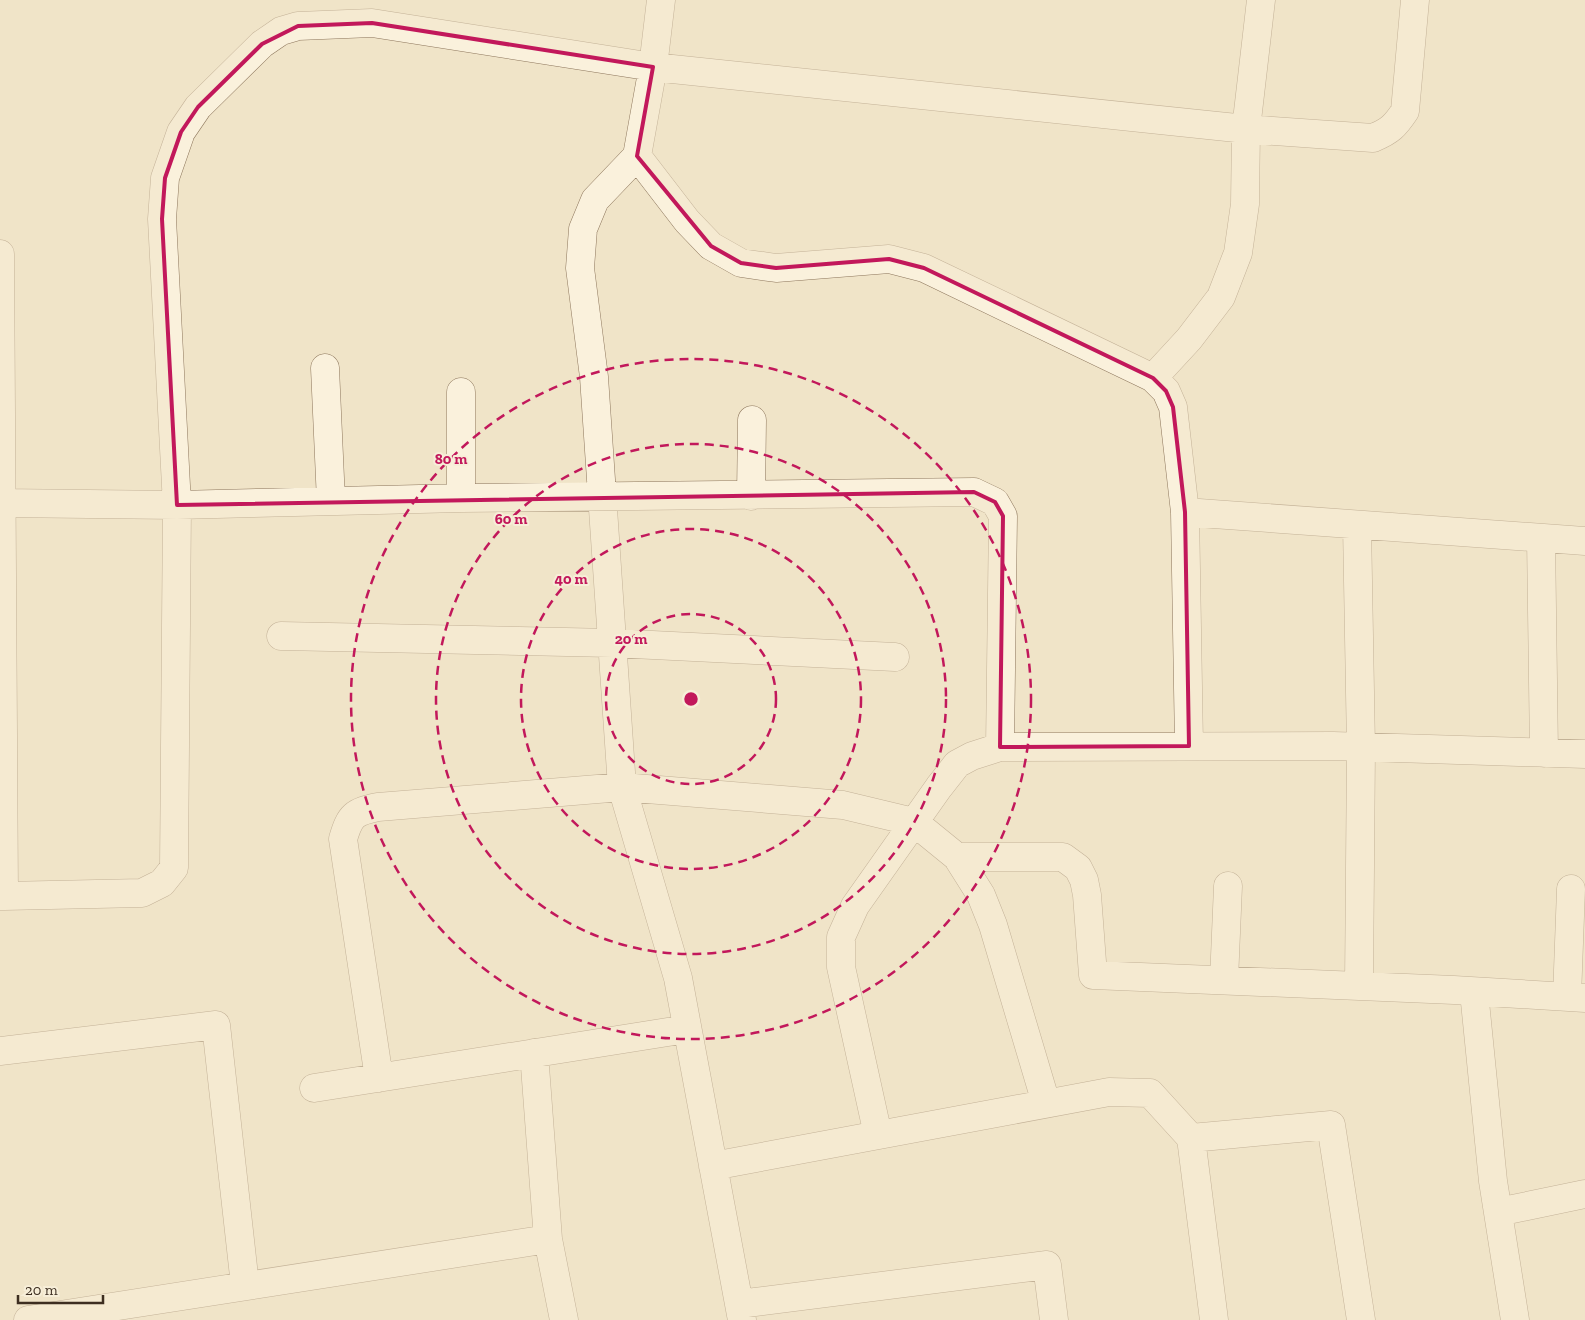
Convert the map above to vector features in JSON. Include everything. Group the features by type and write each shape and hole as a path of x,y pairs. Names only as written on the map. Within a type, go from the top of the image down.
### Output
{"street":[{"path":"660,0 653,67 637,156 595,200 583,229 580,268 594,377 622,787 678,978 741,1312 1047,1266 1054,1320"},
{"path":"1153,378 1189,339 1221,297 1238,253 1245,204 1246,129 1262,0"},
{"path":"0,254 2,896 142,893 162,883 174,868 177,505 162,220 165,178 181,132 198,107 262,44 281,32 298,26 373,12 653,67 1246,129 1373,138 1388,132 1399,121 1405,111 1414,0"},
{"path":"637,156 699,234 711,246 741,263 776,268 889,259 924,268 1153,378 1166,391 1173,407 1184,512 1189,746"},
{"path":"325,368 331,501"},
{"path":"461,392 461,498"},
{"path":"751,496 752,420"},
{"path":"1,503 177,505 461,498 974,492 995,502 1003,516 1000,747"},
{"path":"1184,512 1585,541"},
{"path":"1357,525 1361,748 1359,986"},
{"path":"1541,538 1544,753"},
{"path":"281,636 612,642 895,656"},
{"path":"878,1135 841,967 841,937 855,906 957,764 972,756 1000,747 1333,746 1585,754"},
{"path":"379,1078 343,839 349,821 361,811 378,806 622,787 843,805 914,822 957,857 981,895 993,925 1046,1103"},
{"path":"957,857 1063,857 1078,868 1084,880 1087,895 1093,975 1359,986 1576,998 1571,889"},
{"path":"1224,980 1228,886"},
{"path":"1474,992 1493,1181 1515,1320"},
{"path":"0,1051 216,1025 245,1285"},
{"path":"314,1088 688,1029"},
{"path":"534,1053 548,1240 564,1320"},
{"path":"713,1166 1109,1092 1150,1093 1191,1138 1214,1320"},
{"path":"1191,1138 1331,1125 1361,1320"},
{"path":"1498,1212 1585,1194"},
{"path":"28,1320 245,1285 548,1240"}],"highlighted area":[{"path":"372,23 653,67 637,156 711,246 741,263 776,268 889,259 924,268 1153,378 1166,391 1173,407 1185,512 1189,746 1000,747 1003,516 995,502 974,492 177,505 162,219 165,178 181,132 198,107 262,44 298,26"}]}
